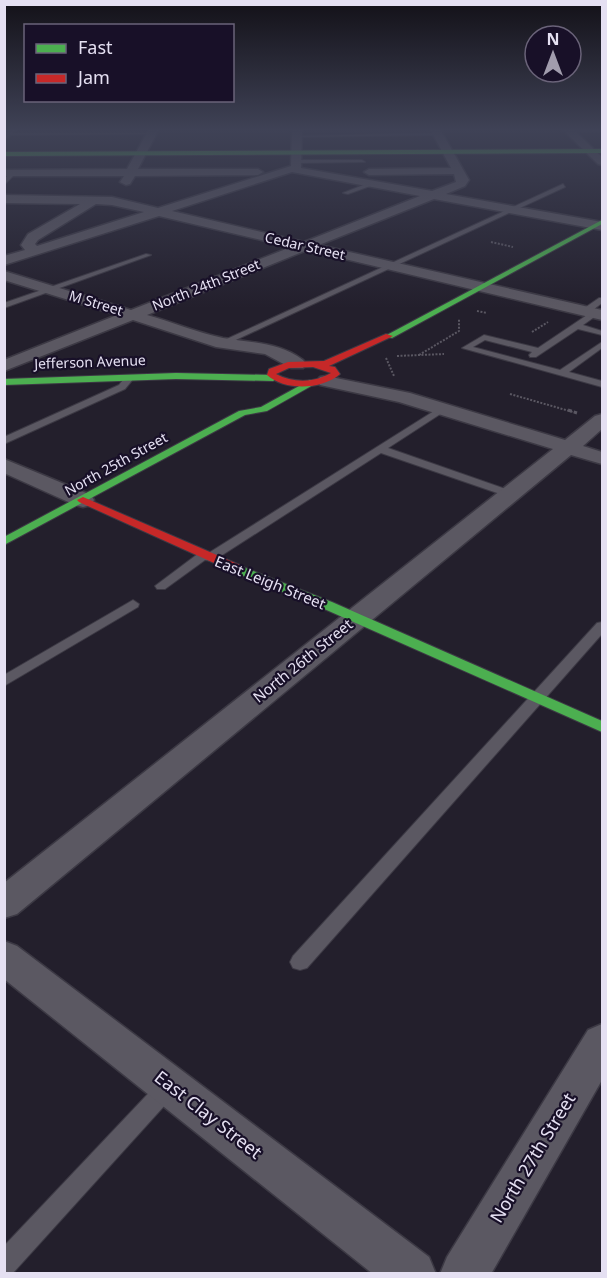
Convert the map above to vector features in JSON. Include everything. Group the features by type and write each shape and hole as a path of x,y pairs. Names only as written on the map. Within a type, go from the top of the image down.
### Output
{"street":[{"path":"110,201 121,189"},
{"path":"4,261 158,213 225,189"},
{"path":"397,189 600,224"},
{"name":"North 24th Street","path":"4,366 448,189"},
{"name":"Cedar Street","path":"4,199 110,201 595,313"},
{"path":"35,252 28,245 33,237 95,200"},
{"name":"North 25th Street","path":"4,542 242,413 264,409 324,374 330,362 360,345 374,344 600,224"},
{"name":"M Street","path":"4,275 222,343 243,344 278,353 297,364"},
{"name":"M Street","path":"222,343 277,373"},
{"path":"277,373 297,364 603,458"},
{"name":"Jefferson Avenue","path":"4,382 176,376 212,370 277,373"},
{"path":"277,373 324,374"},
{"name":"North 25th Street","path":"242,413 249,405 275,390 277,373"},
{"name":"North 26th Street","path":"4,904 603,420"},
{"name":"East Leigh Street","path":"4,465 206,557 356,618 603,727"},
{"name":"East Clay Street","path":"4,957 412,1274"},
{"name":"North 27th Street","path":"464,1274 603,1043"}],"lane":[{"path":"346,193 359,189"},
{"path":"222,343 557,189"},
{"path":"4,306 148,255"},
{"path":"521,362 595,313 603,300"},
{"path":"576,326 603,333"},
{"path":"539,351 484,337 466,348 603,384"},
{"path":"562,373 603,344"},
{"path":"4,441 122,387 129,378"},
{"path":"161,586 442,409"},
{"path":"380,449 510,494"},
{"path":"4,682 133,604"},
{"path":"300,962 603,626"},
{"path":"4,1264 170,1085"}],"path":[{"path":"491,242 511,247"},
{"path":"418,355 459,331 459,314"},
{"path":"524,337 552,319"},
{"path":"395,377 385,357 444,354"},
{"path":"510,394 577,413"}],"traffic: fast":[{"path":"389,336 602,222"},
{"path":"4,382 176,376 273,378"},
{"path":"4,542 242,413 264,409 310,383"},
{"path":"238,569 327,605 602,727"}],"traffic: jam":[{"path":"317,366 332,369 336,374 321,381 304,384 286,382 271,375 272,371 288,365 325,364 389,336"},
{"path":"83,500 238,569"}]}
